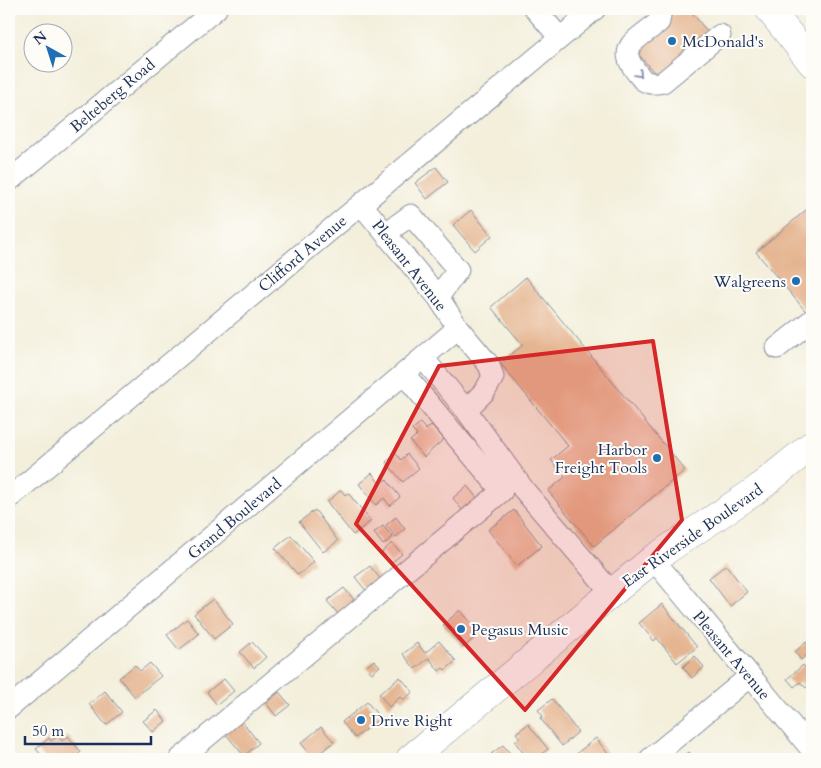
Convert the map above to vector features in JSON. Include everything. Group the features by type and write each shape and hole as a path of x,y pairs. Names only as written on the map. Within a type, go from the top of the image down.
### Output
{"main road":[{"path":"769,9 808,49"},
{"name":"East Riverside Boulevard","path":"410,759 653,559 756,491 812,444"}],"street":[{"path":"535,9 560,38"},
{"name":"Clifford Avenue","path":"9,498 595,9"},
{"path":"661,9 659,22 632,44 629,50 629,64 643,80 650,83 663,82 720,35"},
{"name":"Belteberg Road","path":"9,181 211,10"},
{"name":"Pleasant Avenue","path":"361,204 438,297 458,328 489,365 493,377 486,391 466,410"},
{"path":"386,233 411,215 458,270 438,297"},
{"path":"777,348 812,320"},
{"name":"Grand Boulevard","path":"9,708 458,328"},
{"path":"423,358 466,410 524,490 612,592"},
{"path":"180,759 502,491 404,374"},
{"name":"Pleasant Avenue","path":"653,559 812,750"},
{"path":"650,759 750,676"}],"highlighted area":[{"path":"653,341 682,520 525,710 356,524 439,366"}],"building":[{"name":"McDonald's","path":"680,9 689,9 710,35 659,78 633,48"},
{"path":"436,167 448,182 427,199 415,183"},
{"name":"Walgreens","path":"812,205 812,310 808,314 756,252"},
{"path":"471,210 492,236 475,251 453,225"},
{"path":"526,277 685,470 594,546 548,491 565,477 551,460 568,446 500,363 523,345 491,307"},
{"path":"420,423 426,430 431,425 444,439 424,457 410,441 417,435 412,430"},
{"path":"396,454 401,460 407,454 419,468 403,482 386,462"},
{"path":"372,473 380,484 386,479 400,497 390,506 384,498 376,505 359,484"},
{"path":"467,486 477,498 462,510 453,498"},
{"path":"341,490 345,495 348,493 371,521 353,535 327,502"},
{"path":"315,510 338,541 323,552 299,522"},
{"path":"514,510 542,546 517,566 488,530"},
{"path":"396,517 405,529 396,537 386,525"},
{"path":"383,526 393,537 383,545 374,533"},
{"path":"291,535 314,562 298,575 275,548"},
{"path":"392,543 402,554 391,563 382,552"},
{"path":"726,565 747,592 730,606 709,578"},
{"path":"370,566 382,581 367,592 355,577"},
{"path":"344,588 356,602 340,616 327,601"},
{"path":"213,599 233,624 214,639 194,614"},
{"path":"662,604 697,647 677,663 657,638 654,641 639,623"},
{"name":"Pegasus Music","path":"460,610 480,633 463,648 443,625"},
{"path":"187,619 199,634 179,650 167,635"},
{"path":"439,641 456,661 445,670 443,668 439,671 429,658 415,669 403,654 417,643 425,653"},
{"path":"252,642 266,657 254,668 240,652"},
{"path":"806,642 812,650 801,660 795,652"},
{"path":"695,656 704,667 692,678 683,667"},
{"path":"374,660 380,666 372,673 366,667"},
{"path":"150,663 161,676 135,697 119,678 135,665 140,671"},
{"path":"803,665 812,676 812,682 806,688 800,682 794,687 787,679"},
{"path":"400,677 413,692 403,700 400,697 389,707 379,694"},
{"path":"224,679 234,691 217,705 207,692"},
{"path":"105,691 122,712 106,725 89,704"},
{"path":"279,692 290,705 276,716 266,703"},
{"path":"552,699 578,732 562,746 540,718 543,716 538,710"},
{"name":"Drive Right","path":"367,702 380,718 355,738 342,722"},
{"path":"157,710 166,721 153,732 143,721"},
{"path":"241,720 259,743 244,756 225,733"},
{"path":"528,724 548,749 535,759 528,759 515,742 520,738 516,733"},
{"path":"321,727 334,742 313,758 301,743"},
{"path":"58,736 62,741 68,736 81,752 76,756 78,759 45,759 36,749 49,738 51,741"},
{"path":"596,738 608,754 602,759 581,759 577,753"},
{"path":"503,745 515,759 491,759 494,757 491,754"},
{"path":"689,752 695,759 681,759"}],"place":[{"name":"McDonald's","path":"672,41"},
{"name":"Walgreens","path":"796,281"},
{"name":"Harbor Freight Tools","path":"657,458"},
{"name":"Pegasus Music","path":"461,629"},
{"name":"Drive Right","path":"361,720"}]}
